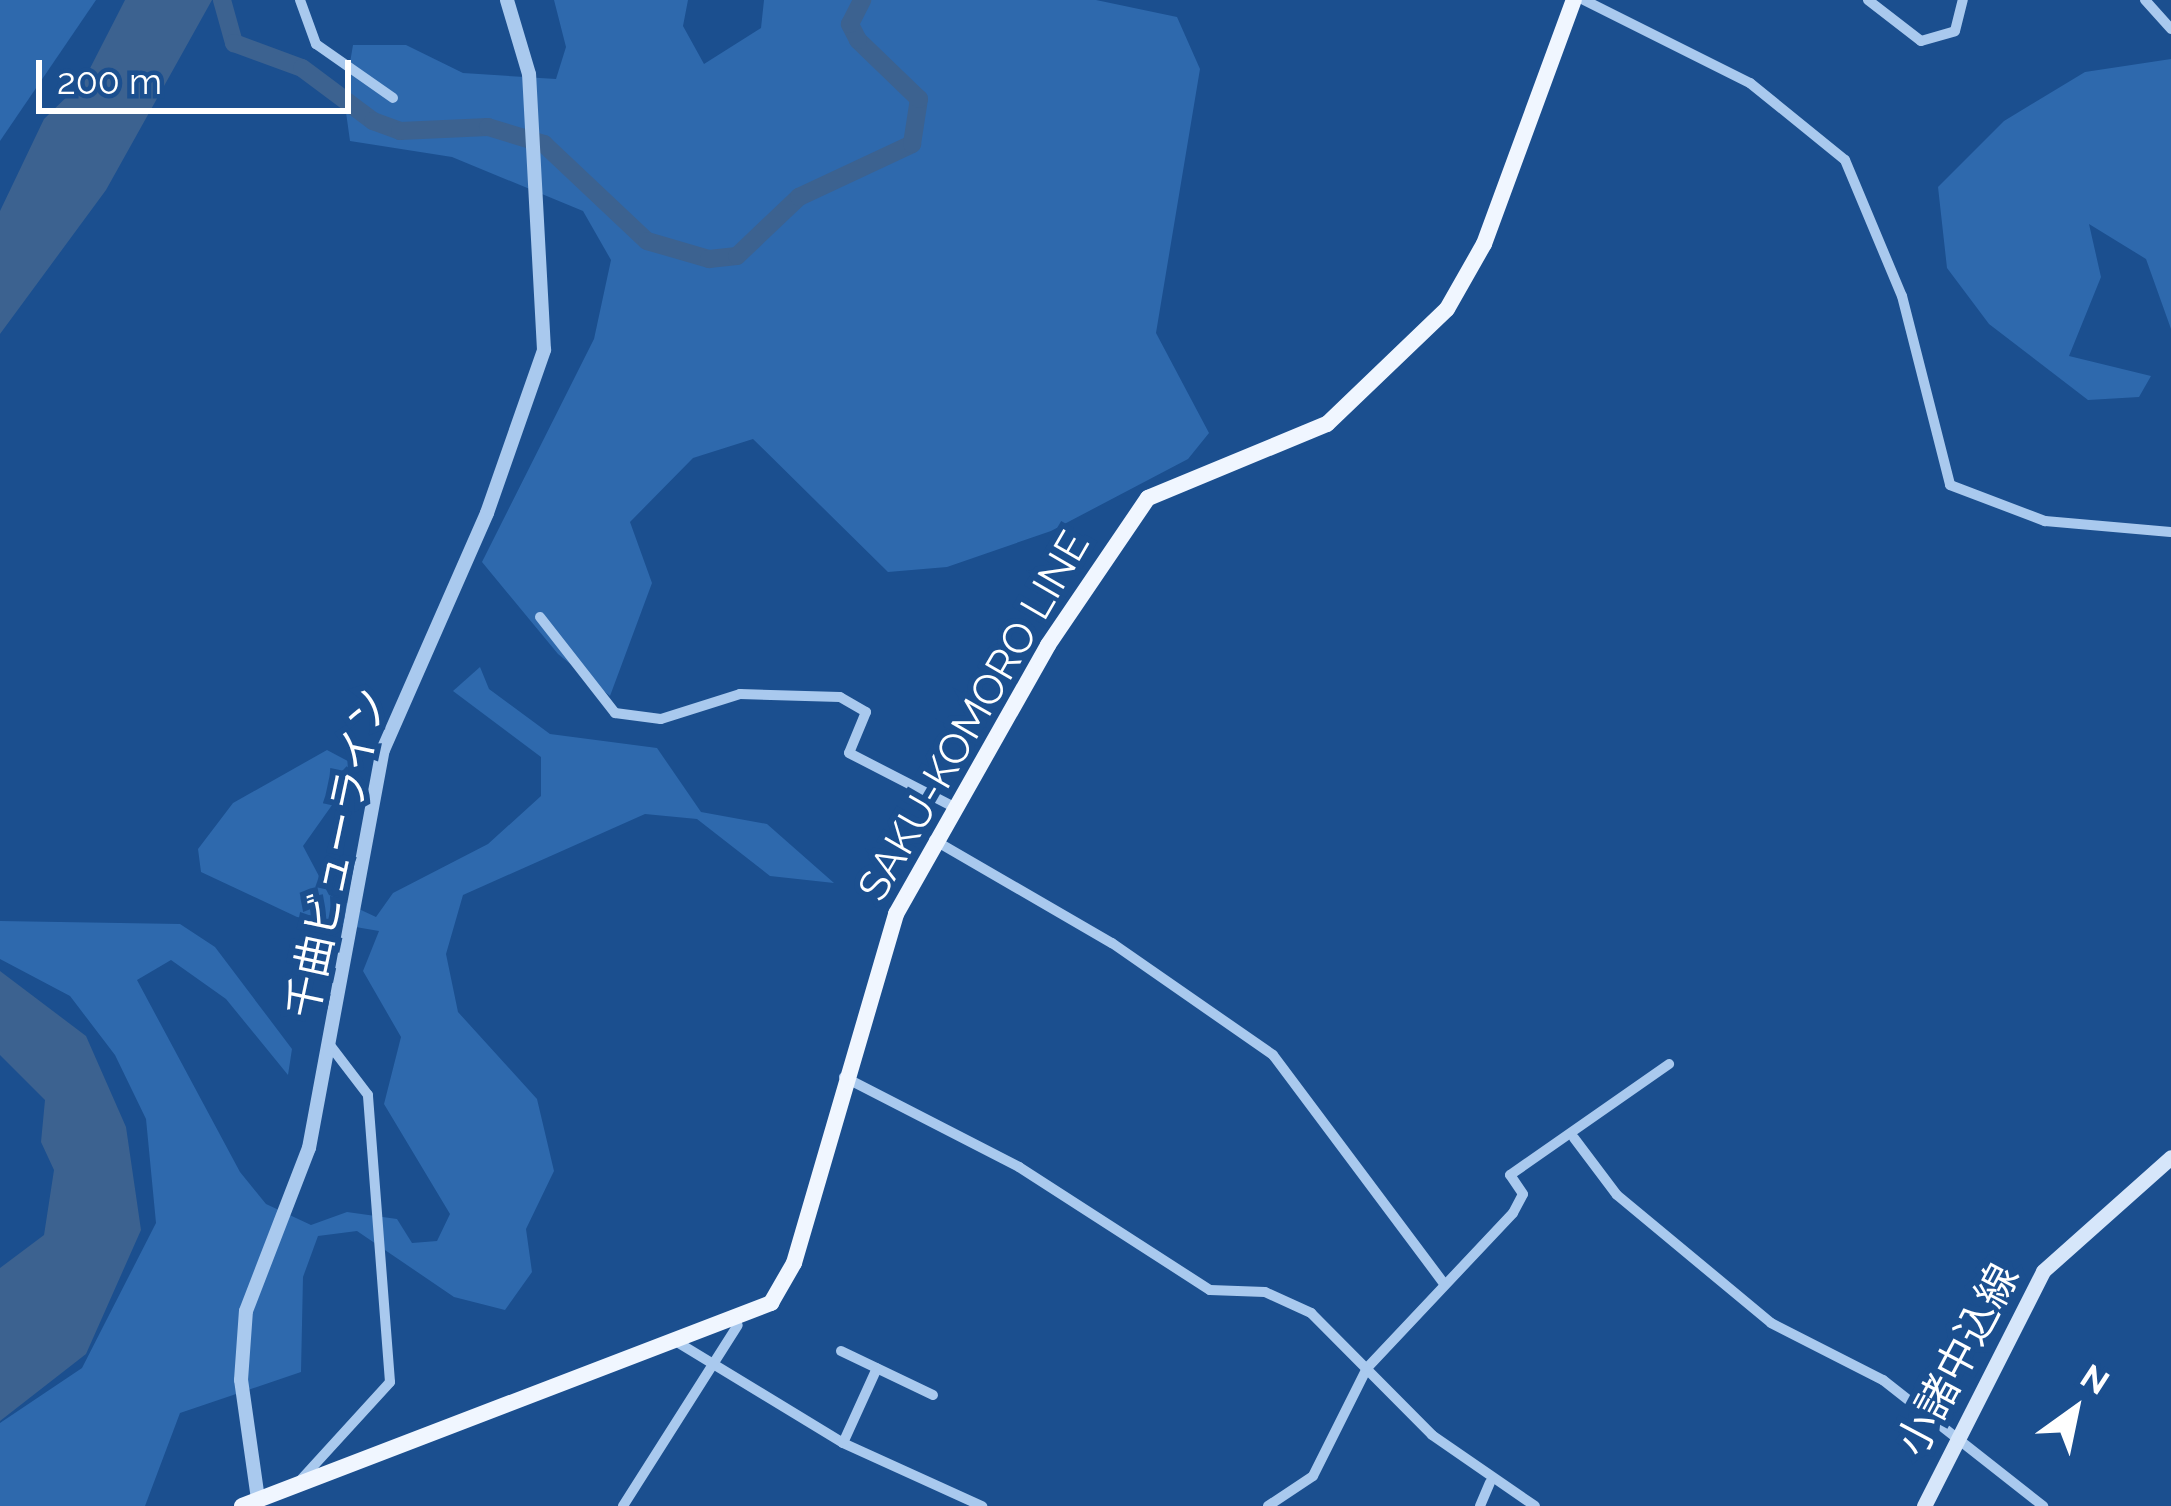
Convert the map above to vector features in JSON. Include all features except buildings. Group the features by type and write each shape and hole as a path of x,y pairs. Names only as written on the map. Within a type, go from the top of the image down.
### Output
{"main road":[{"name":"SAKU-KOMORO LINE","path":"253,1504 677,1342 738,1325 786,1283 896,914 954,806 1148,498 1327,424 1447,309 1484,244 1574,0"},
{"name":"小諸中込線","path":"1924,1506 1954,1438 2043,1271 2171,1157"}],"street":[{"path":"300,0 316,44 393,98"},
{"name":"千曲ビューライン","path":"253,1504 243,1327 309,1148 396,710 536,382 547,304 529,74 507,0"},
{"path":"1584,0 1750,83 1845,160 1902,296 1950,485 2045,521 2171,532"},
{"path":"1868,0 1922,41 1954,31 1963,0"},
{"path":"2145,0 2171,29"},
{"path":"540,617 615,713 662,719 740,694 840,697 866,712 849,753 954,806"},
{"path":"934,840 1273,1055 1443,1282"},
{"path":"297,1484 390,1382 368,1095 329,1044"},
{"path":"1268,1506 1335,1447 1367,1368 1443,1282 1513,1213 1522,1194 1510,1175 1574,1138 1669,1064"},
{"path":"844,1078 1019,1166 1210,1290 1264,1292 1311,1313 1490,1483 1535,1506"},
{"path":"1574,1138 1617,1195 1771,1323 1883,1380 2043,1506"},
{"path":"623,1506 718,1369 738,1325"},
{"path":"677,1342 844,1443 982,1506"},
{"path":"841,1351 933,1395"},
{"path":"844,1443 877,1368"},
{"path":"1480,1506 1490,1483"}],"shaded area":[{"path":"0,0 96,0 0,141"},
{"path":"125,0 212,0 106,190 0,334 0,211 44,119 84,80"},
{"path":"554,0 688,0 683,26 704,64 761,28 764,0 1096,0 1177,17 1200,69 1156,333 1209,433 1188,459 1051,531 947,567 888,572 753,439 693,458 630,522 652,583 610,696 558,654 482,562 594,339 611,260 583,211 452,157 350,141 344,98 353,45 406,45 463,73 556,79 566,47"},
{"path":"2171,59 2171,329 2146,259 2089,224 2101,277 2069,356 2151,376 2139,397 2088,400 1989,324 1947,268 1938,187 2004,121 2085,72"},
{"path":"480,667 489,689 550,734 657,748 701,812 767,824 834,883 770,876 697,819 645,814 463,895 446,954 458,1012 537,1099 554,1171 526,1229 532,1272 505,1310 454,1297 357,1231 318,1236 303,1277 301,1372 180,1413 145,1506 0,1506 0,1423 82,1368 156,1223 146,1119 115,1055 70,996 0,959 0,921 180,924 215,947 292,1049 288,1075 226,999 171,960 137,980 240,1172 266,1204 311,1225 347,1212 397,1219 412,1243 437,1241 450,1214 384,1104 401,1037 363,971 379,931 297,917 201,872 198,849 233,803 327,750 359,767 303,846 329,895 376,917 393,893 488,844 541,796 541,757 453,691"},
{"path":"0,971 86,1036 126,1127 141,1230 86,1354 0,1421 0,1268 44,1235 54,1170 41,1142 45,1100 0,1055"}],"waterway":[{"path":"222,0 234,43 302,68 373,121 400,131 488,127 544,144 647,241 709,259 737,256 799,197 912,144 919,99 858,40 850,24 862,0"}]}
